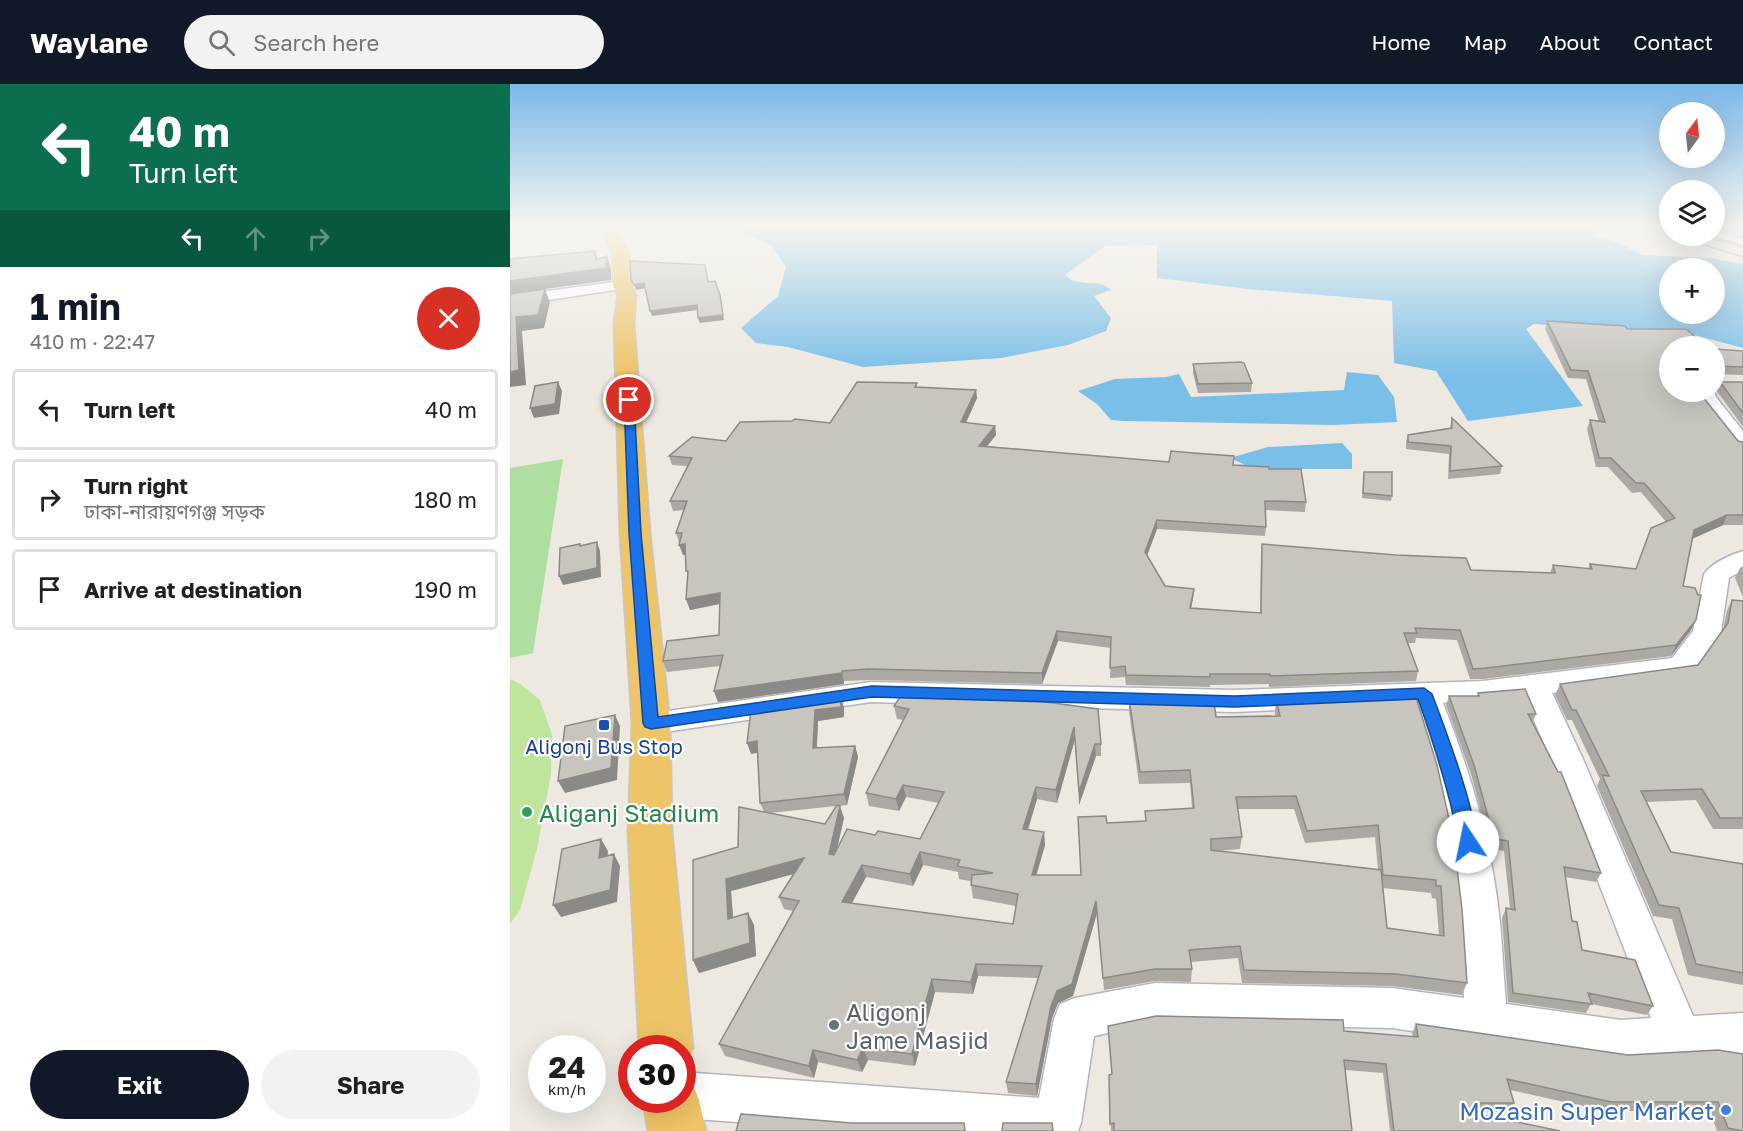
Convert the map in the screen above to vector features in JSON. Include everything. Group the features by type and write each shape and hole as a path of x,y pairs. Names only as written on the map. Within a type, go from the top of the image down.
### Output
{"highway":[{"path":"622,277 622,285 627,295 624,323 635,533 651,723 650,832 665,1035"},
{"path":"674,1113 677,1131"}],"street":[{"path":"510,301 622,285"},
{"path":"1710,402 1743,445"},
{"path":"651,723 872,692 1235,701 1483,691 1681,667 1707,632 1717,574 1743,559"},
{"path":"1533,685 1566,757 1681,1038"},
{"path":"1424,694 1446,754 1465,821 1480,923 1486,1022"},
{"path":"696,1096 1058,1123 1075,1019 1155,1003 1392,1008 1621,1041 1743,1034"}],"green space":[{"path":"563,459 533,653 510,658 510,468"},
{"name":"Aliganj Stadium","path":"510,679 540,700 552,735 551,774 537,849 520,910 510,924"}],"water":[{"path":"783,277 1068,277 1077,281 1101,284 1111,290 1094,296 1111,318 1106,331 1068,345 1001,358 863,367 788,347 756,343 741,328 778,296"},
{"path":"1157,277 1659,277 1659,324 1725,324 1725,277 1743,277 1743,348 1725,343 1725,336 1698,336 1683,332 1624,332 1534,324 1526,329 1583,406 1468,421 1436,371 1394,363 1392,301 1248,289"},
{"path":"1347,372 1378,375 1394,397 1397,422 1334,425 1111,420 1097,404 1078,391 1115,379 1166,377 1179,374 1191,397 1344,390"},
{"path":"1342,443 1352,454 1352,469 1254,469 1230,458 1268,447"}],"building":[{"path":"510,277 541,277 510,281"},
{"path":"631,277 707,277 708,282 715,281 723,315 698,318 697,305 650,311 644,283 634,285"},
{"path":"545,289 538,315 516,317 519,370 510,372 510,294"},
{"path":"1547,321 1625,326 1627,329 1686,329 1694,336 1659,336 1659,402 1707,402 1738,441 1743,442 1743,515 1727,515 1694,530 1683,586 1695,588 1698,595 1701,595 1696,620 1676,645 1473,669 1460,630 1415,628 1417,633 1404,633 1418,671 1270,676 1270,674 1210,674 1210,677 1126,675 1125,666 1110,668 1111,637 1057,631 1042,673 868,669 714,691 723,655 663,661 667,641 719,635 720,593 686,599 688,571 686,571 685,544 679,545 682,533 676,533 687,501 670,501 692,458 669,456 692,437 726,441 740,422 792,421 795,419 830,423 857,382 917,383 915,387 976,390 961,422 995,426 979,446 1169,462 1171,451 1234,456 1233,465 1269,467 1269,469 1301,469 1306,502 1265,501 1266,527 1157,520 1145,552 1165,586 1194,589 1190,608 1261,613 1262,544 1466,558 1471,570 1555,573 1553,565 1592,569 1590,564 1636,569 1651,528 1675,518 1644,483 1636,483 1611,458 1599,458 1590,420 1605,422 1588,371 1571,370"},
{"path":"1725,350 1743,351 1743,367 1725,366"},
{"path":"1244,363 1252,383 1198,384 1193,364"},
{"path":"558,382 555,404 530,408 535,386"},
{"path":"1725,382 1743,382 1743,413 1725,389"},
{"path":"1452,418 1502,466 1450,471 1451,446 1408,442 1408,435 1452,428"},
{"path":"1364,472 1392,472 1392,496 1363,493"},
{"path":"597,542 597,568 559,576 560,548"},
{"path":"1732,600 1743,601 1743,818 1720,818 1702,789 1641,791 1671,852 1743,864 1743,973 1696,964 1679,908 1659,905 1602,775 1609,776 1576,710 1572,710 1560,684 1698,665 1728,623"},
{"path":"1525,689 1536,714 1528,714 1558,772 1561,772 1601,873 1564,867 1572,921 1577,922 1582,950 1635,960 1653,1006 1588,993 1592,1004 1513,993 1506,908 1515,910 1508,841 1494,839 1474,765 1449,696 1479,696 1478,693"},
{"path":"903,693 1032,696 1031,700 1098,709 1101,744 1095,744 1079,792 1074,727 1056,790 1036,787 1023,829 1044,832 1032,875 1081,875 1078,817 1106,816 1107,823 1146,821 1145,811 1194,808 1190,770 1140,772 1129,699 1214,701 1216,717 1280,716 1276,700 1415,694 1437,765 1453,837 1462,909 1467,983 1396,974 1244,970 1240,946 1189,950 1192,969 1155,969 1103,978 1096,901 1072,984 1057,991 1051,1006 1036,1084 1006,1082 1042,966 976,964 971,982 932,979 912,1054 863,1048 857,1060 813,1050 809,1066 719,1044 799,901 779,897 804,858 726,879 728,919 748,913 750,943 693,960 693,860 738,847 739,807 825,824 837,805 840,806 829,854 834,855 847,829 875,835 878,831 920,839 944,792 903,785 896,799 866,793 909,709 894,706","holes":["1296,796 1307,831 1378,825 1383,875 1436,880 1436,886 1441,886 1444,936 1387,928 1381,870 1211,850 1211,839 1242,837 1236,797","920,852 960,860 957,866 993,873 972,875 971,885 1018,894 1013,924 842,902 862,865 910,874"]},
{"path":"841,697 841,707 815,710 813,748 855,746 844,794 760,803 757,741 747,743 751,710"},
{"path":"615,715 611,768 558,781 565,726"},
{"path":"601,839 599,858 614,854 610,890 553,905 562,849"},
{"path":"1156,1016 1343,1020 1344,1031 1418,1037 1416,1024 1628,1055 1718,1050 1743,1054 1743,1131 1728,1128 1718,1102 1611,1102 1507,1079 1514,1103 1474,1103 1473,1113 1560,1131 1394,1131 1386,1064 1344,1060 1352,1131 1114,1131 1114,1123 1110,1124 1109,1075 1112,1074 1108,1026"},
{"path":"741,1114 852,1123 964,1123 965,1131 736,1131"},
{"path":"1003,1123 1052,1123 1053,1131 1002,1131"}],"place":[{"name":"Aligonj Bus Stop","path":"604,725"},
{"name":"Aliganj Stadium","path":"527,812"},
{"name":"Aligonj Jame Masjid","path":"834,1025"},
{"name":"Mozasin Super Market","path":"1726,1110"}],"route":[{"path":"629,400 635,533 651,723 872,692 1235,701 1424,694 1446,754 1465,821 1468,842"}]}
